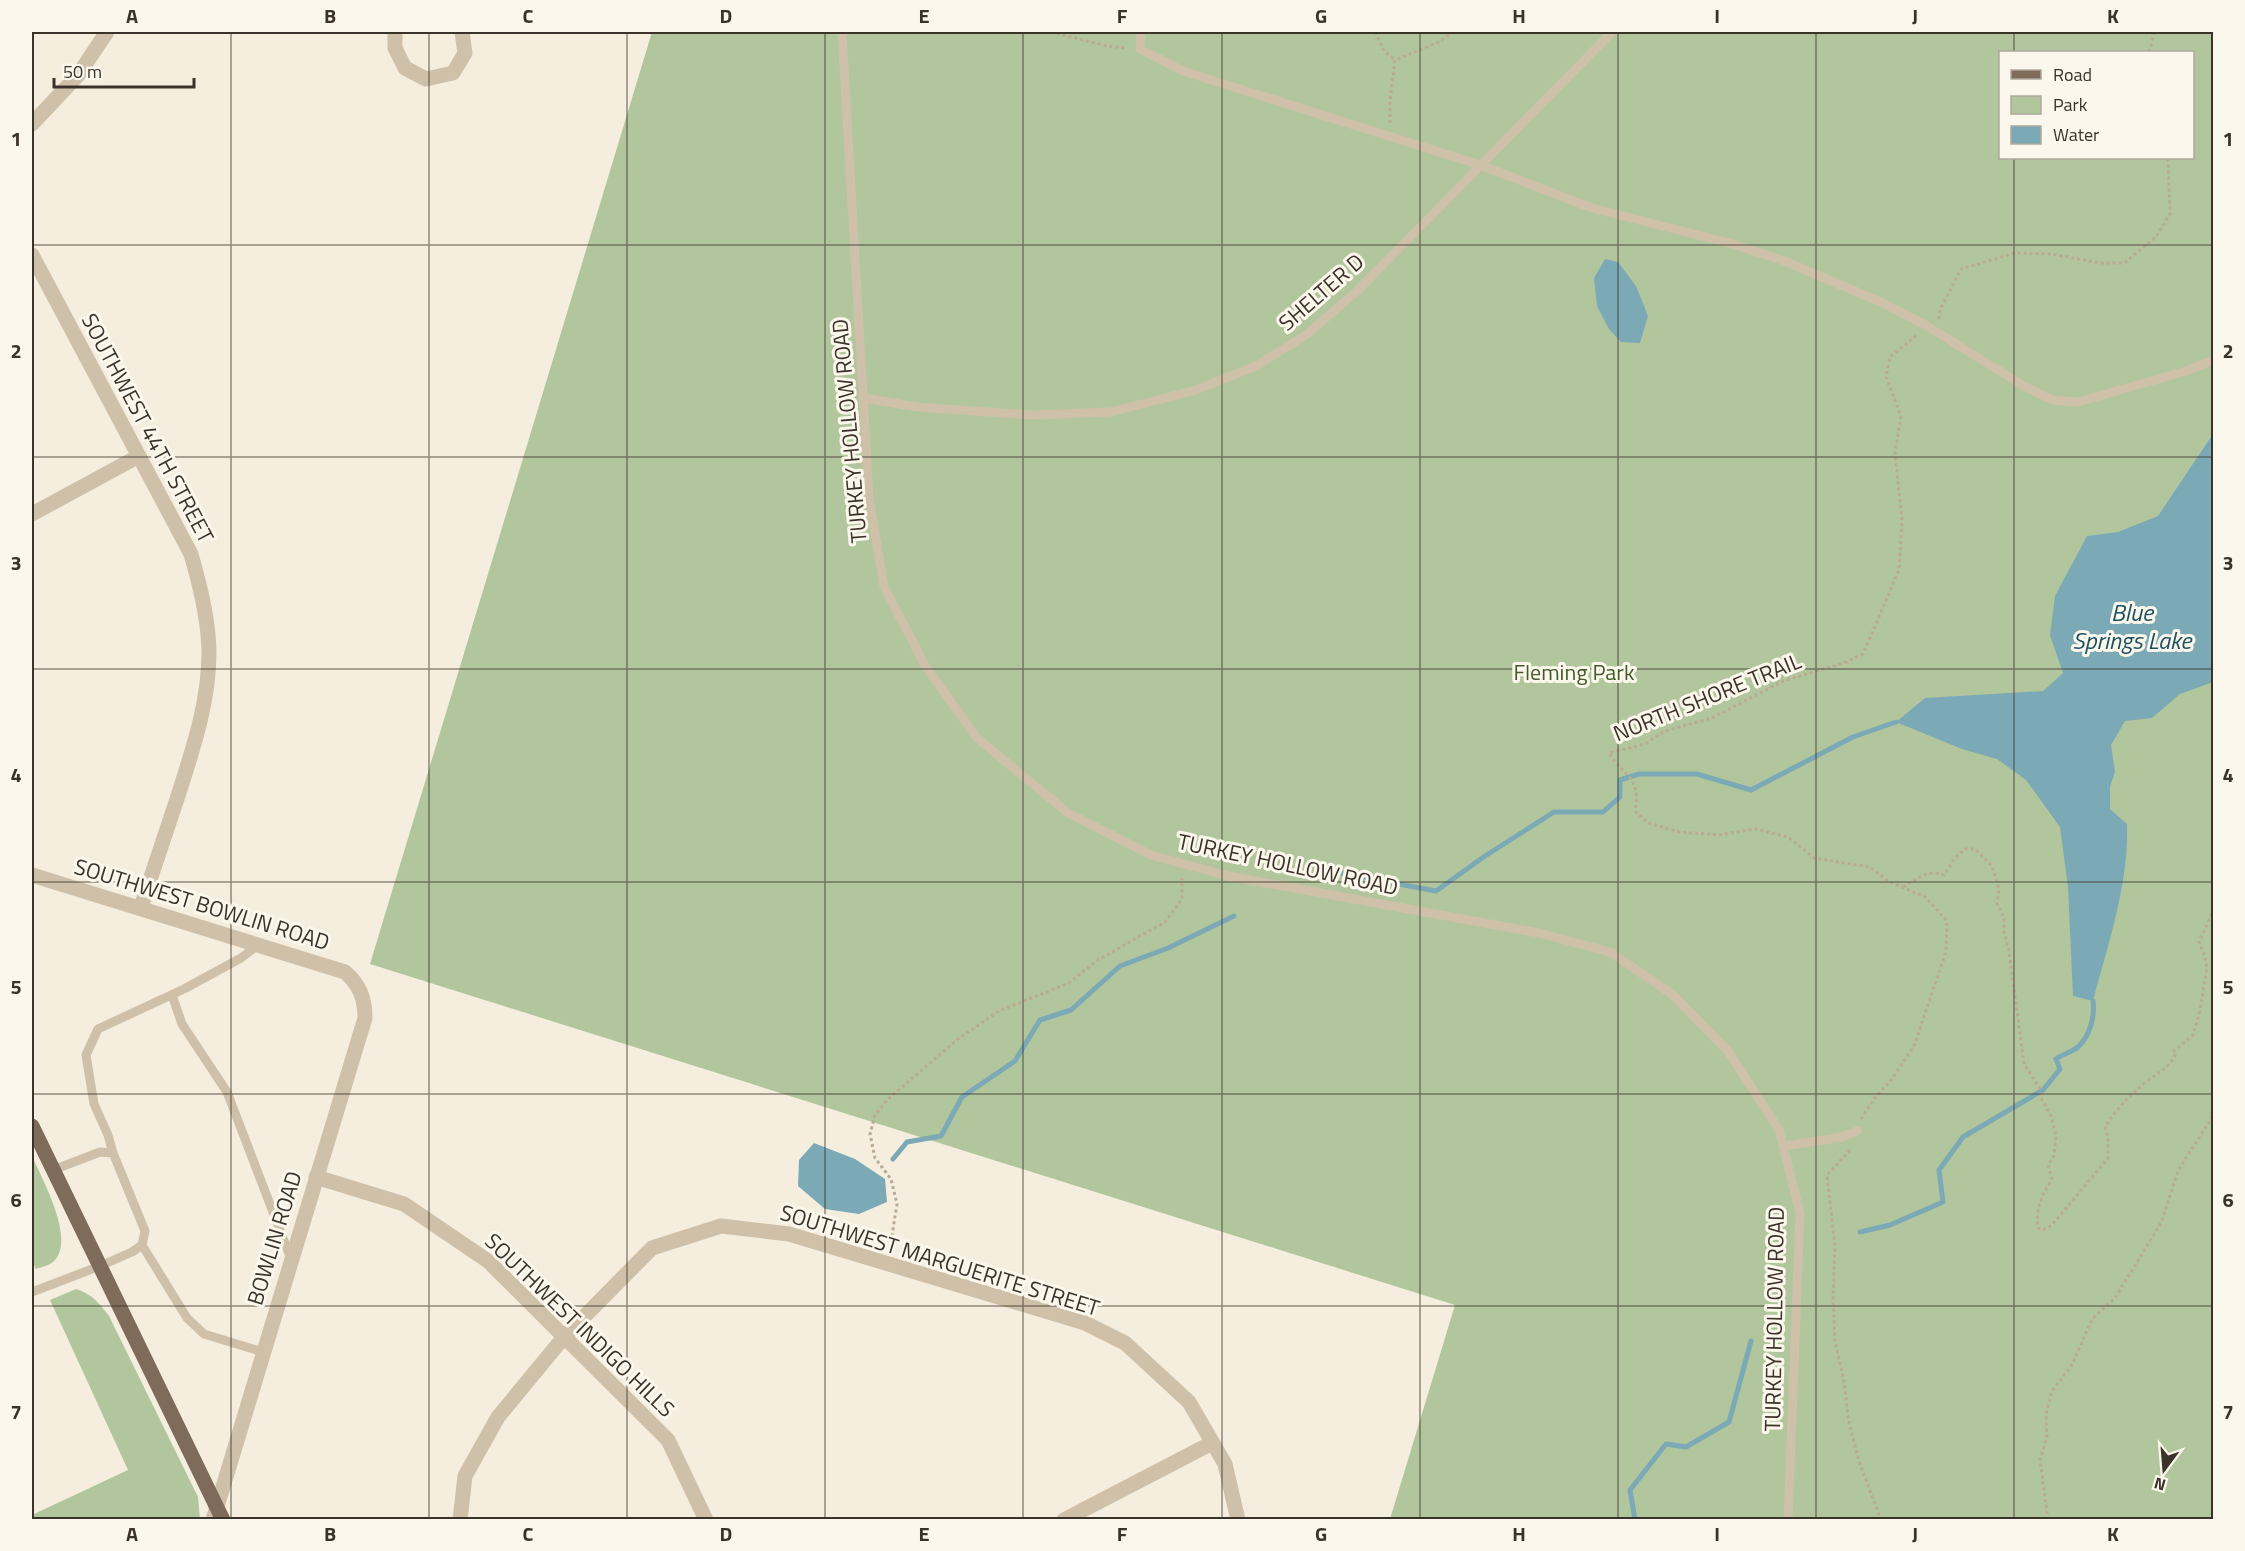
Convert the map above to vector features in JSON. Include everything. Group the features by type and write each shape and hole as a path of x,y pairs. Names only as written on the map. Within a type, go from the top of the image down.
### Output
{"main road":[{"path":"32,1126 218,1515"}],"street":[{"path":"32,124 78,75 106,32"},
{"path":"395,32 395,48 405,69 426,79 453,73 465,53 462,32"},
{"name":"SOUTHWEST 44TH STREET","path":"32,255 190,554 198,581 209,652 206,686 194,748 141,907"},
{"path":"32,514 139,456"},
{"name":"SOUTHWEST BOWLIN ROAD","path":"32,875 345,972 357,982"},
{"name":"BOWLIN ROAD","path":"218,1515 263,1352 365,1018 365,1003 357,982"},
{"name":"SOUTHWEST INDIGO HILLS","path":"316,1177 405,1204 488,1261 668,1440 706,1520"},
{"name":"SOUTHWEST MARGUERITE STREET","path":"460,1520 465,1476 498,1417 564,1337 652,1248 721,1226 789,1234 1085,1323 1125,1344 1189,1402 1225,1464 1238,1520"},
{"path":"1064,1520 1212,1443"}],"lane":[{"name":"TURKEY HOLLOW ROAD","path":"842,32 869,498 884,587 926,667 977,738 1068,813 1150,855 1228,876 1539,933 1610,952 1672,994 1728,1052 1779,1131 1785,1146 1800,1213 1788,1520"},
{"path":"1141,32 1140,49 1183,71 1480,165 1592,208 1729,243 1782,260 1872,298 1927,326 2024,386 2052,400 2078,402 2186,371 2214,360"},
{"name":"SHELTER D","path":"864,398 917,407 1032,415 1111,412 1196,390 1256,366 1306,335 1357,291 1612,32"},
{"path":"32,1292 132,1251 142,1245 146,1230 94,1104 86,1055 98,1029 172,995 241,958 259,944"},
{"path":"172,995 182,1024 227,1092 291,1259"},
{"path":"1785,1146 1842,1137 1857,1131"},
{"path":"53,1170 100,1152 113,1154"},
{"path":"142,1245 187,1318 204,1334 263,1352"}],"path":[{"path":"1051,32 1107,46 1140,49"},
{"path":"1375,32 1384,51 1395,60"},
{"path":"1395,60 1439,42 1452,32"},
{"path":"2149,51 2155,32"},
{"path":"1391,137 1390,100 1395,60"},
{"name":"NORTH SHORE TRAIL","path":"1881,1520 1859,1461 1849,1423 1844,1381 1835,1342 1833,1297 1835,1246 1827,1175 1853,1146 1860,1120 1874,1099 1893,1079 1914,1046 1946,952 1947,921 1925,897 1888,881 1870,867 1814,858 1788,837 1755,829 1719,835 1680,832 1648,823 1635,811 1637,795 1631,777 1616,765 1609,753 1645,744 1665,731 1712,718 1783,681 1844,663 1863,654 1899,570 1902,521 1894,453 1901,416 1886,376 1890,357 1927,326 1938,320 1940,310 1961,269 2015,253 2052,254 2100,263 2124,263 2156,237 2170,214 2168,159"},
{"path":"1903,887 1922,875 1933,872 1944,875 1954,859 1965,849 1975,849 1992,866 1999,889 1997,904 2004,916 2004,932 2009,951 2024,1064 2051,1116 2056,1136 2054,1156 2048,1165 2052,1179 2040,1198 2036,1217 2038,1228 2043,1230 2052,1225 2108,1158 2108,1138 2105,1127 2118,1107 2169,1066 2175,1056 2173,1052 2193,1035 2199,1016 2206,968 2205,957 2199,942 2214,909"},
{"path":"887,1263 897,1204 891,1179 875,1158 870,1134 875,1115 886,1100 958,1039 999,1011 1069,983 1096,961 1165,922 1182,899 1182,864"},
{"path":"2048,1520 2040,1460 2047,1436 2046,1414 2052,1391 2072,1365 2092,1319 2115,1298 2161,1223 2178,1171 2214,1114"}],"green space":[{"name":"Fleming Park","path":"652,32 2213,32 2213,1519 1390,1519 1455,1305 370,964"},
{"path":"32,1156 55,1210 60,1225 61,1240 59,1252 53,1262 36,1269 32,1261"},
{"path":"76,1289 95,1300 109,1316 198,1497 200,1519 32,1519 32,1515 128,1470 50,1300"}],"water":[{"path":"1605,259 1618,262 1636,286 1648,316 1640,343 1621,342 1609,329 1597,306 1594,278"},
{"name":"Blue Springs Lake","path":"2213,434 2213,682 2180,694 2152,718 2125,721 2111,745 2115,772 2110,787 2110,809 2127,824 2127,846 2116,914 2093,1001 2073,996 2068,887 2060,827 2026,780 1997,759 1962,749 1896,722 1925,698 2043,691 2063,673 2050,635 2055,596 2087,536 2118,532 2158,516"},
{"path":"814,1143 855,1159 885,1179 887,1202 859,1214 825,1209 798,1186 799,1160"}],"waterway":[{"path":"1324,870 1436,891 1485,856 1554,812 1603,812 1620,797 1620,780 1639,774 1697,774 1751,790 1853,737 1896,722"},
{"path":"893,1159 907,1142 941,1136 962,1097 1015,1061 1040,1020 1071,1010 1120,966 1168,948 1234,916"},
{"path":"1860,1232 1890,1225 1943,1202 1939,1170 1963,1137 2043,1090 2060,1069 2056,1059 2076,1049 2089,1032 2093,1001"},
{"path":"1635,1520 1630,1490 1666,1444 1686,1447 1729,1422 1751,1341"}]}
